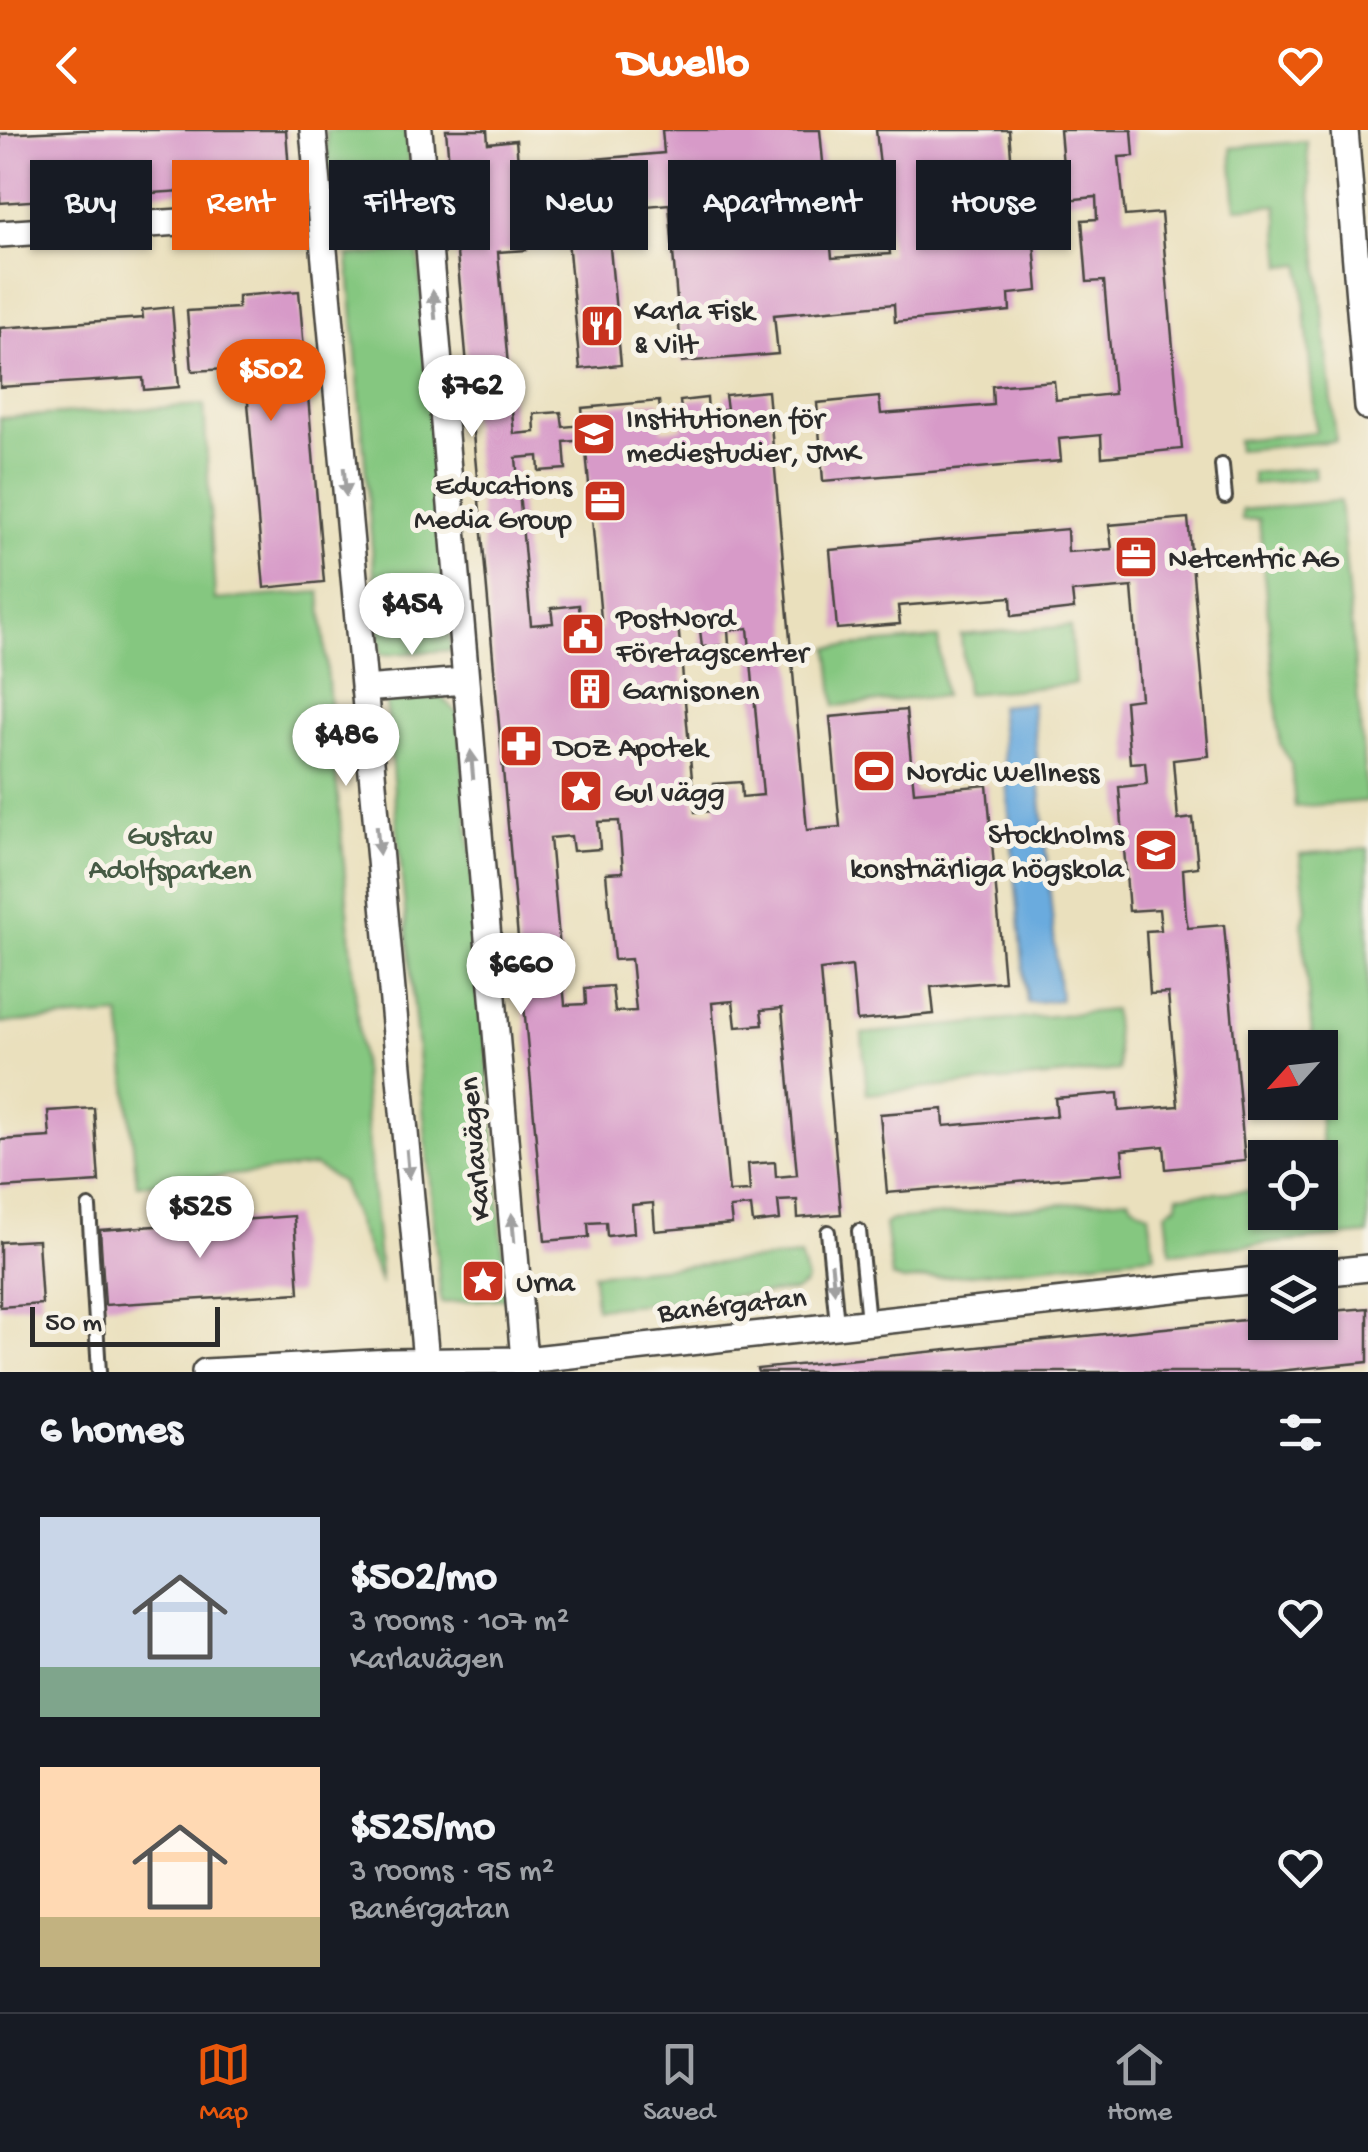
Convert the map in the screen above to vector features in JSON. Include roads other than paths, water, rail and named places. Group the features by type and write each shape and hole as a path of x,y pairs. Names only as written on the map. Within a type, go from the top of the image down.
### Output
{"street":[{"path":"313,130 426,1367"},
{"name":"Karlavägen","path":"419,130 422,160"},
{"path":"1345,130 1368,407"},
{"path":"320,210 329,209"},
{"path":"0,234 172,223"},
{"name":"Karlavägen","path":"430,250 525,1366"},
{"path":"364,689 464,682"},
{"path":"1338,1272 1368,1268"},
{"name":"Banérgatan","path":"205,1372 525,1366 837,1324 1248,1281"}],"lane":[{"path":"1222,464 1226,498"},
{"path":"88,1207 99,1372"},
{"path":"859,1230 868,1321"},
{"path":"828,1232 837,1324"}],"water":[{"path":"1032,703 1060,1000 1027,1003 999,706"}],"place":[{"name":"Karla Fisk & Vilt","path":"602,326"},
{"name":"Institutionen för mediestudier, JMK","path":"594,434"},
{"name":"Educations Media Group","path":"605,501"},
{"name":"Netcentric AG","path":"1136,557"},
{"name":"PostNord Företagscenter","path":"583,634"},
{"name":"Garnisonen","path":"590,689"},
{"name":"DOZ Apotek","path":"521,746"},
{"name":"Nordic Wellness","path":"874,771"},
{"name":"Gul vägg","path":"581,791"},
{"name":"Stockholms konstnärliga högskola","path":"1156,850"},
{"name":"Urna","path":"483,1281"}],"park label":[{"name":"Gustav Adolfsparken","path":"170,851"}]}
